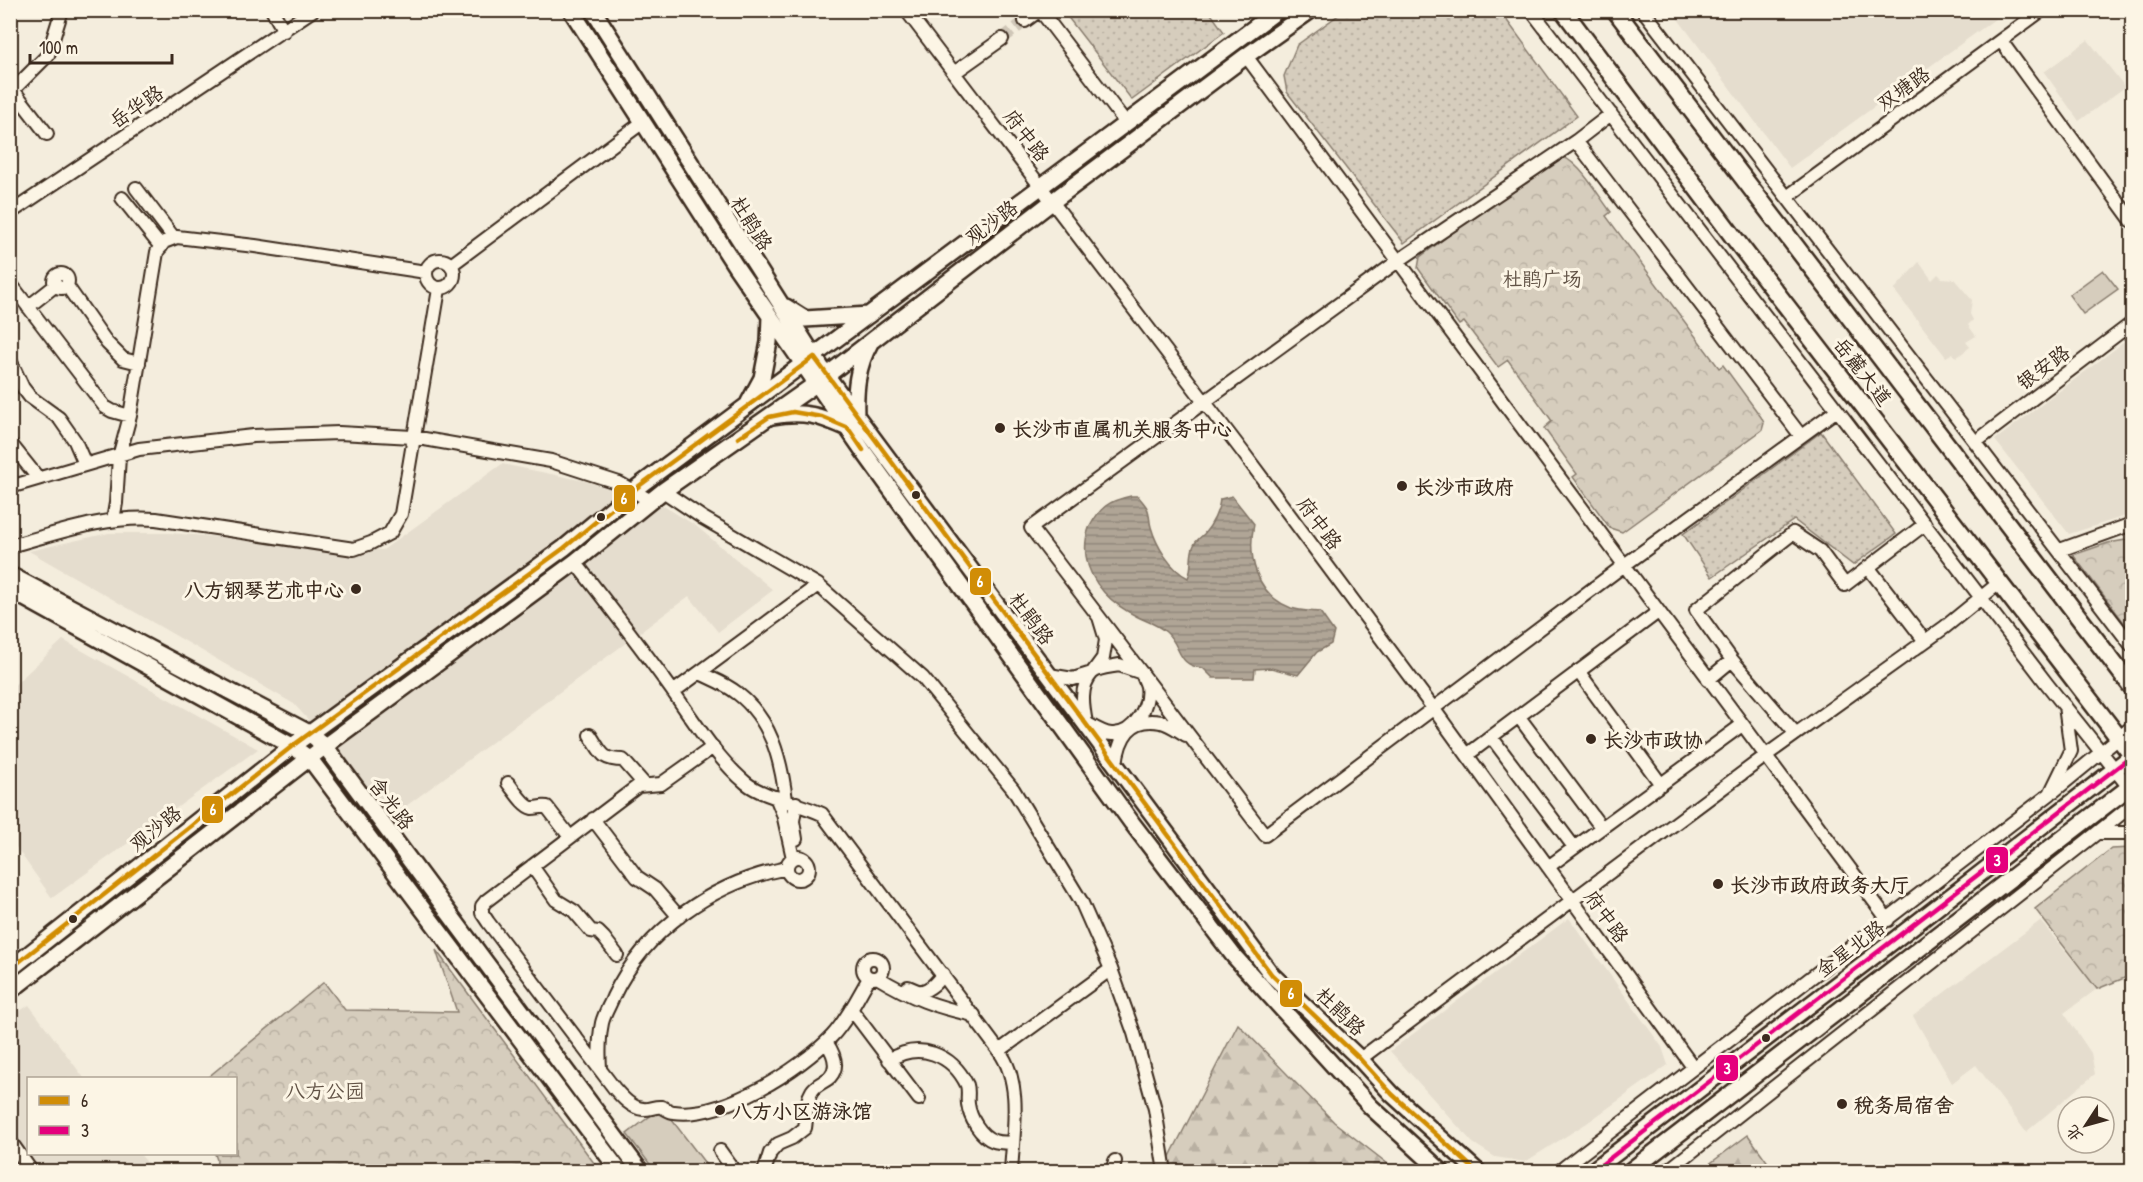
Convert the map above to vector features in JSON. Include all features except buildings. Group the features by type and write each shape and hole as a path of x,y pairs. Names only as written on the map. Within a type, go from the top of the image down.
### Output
{"highway":[{"name":"岳麓大道","path":"1563,10 2133,756"},
{"name":"岳麓大道","path":"1615,10 2133,687"}],"main road":[{"name":"杜鹃路","path":"571,10 736,267 770,316 822,379 1132,823 1233,955 1371,1107 1442,1172"},
{"name":"杜鹃路","path":"593,10 777,300 809,361"},
{"name":"观沙路","path":"10,969 309,733 564,548 633,491 1278,10"},
{"name":"观沙路","path":"10,991 325,746 575,562 657,496 822,379 1053,201 1311,10"},
{"path":"777,300 790,311 805,319 869,315"},
{"path":"746,407 762,378 769,342 770,316"},
{"path":"769,417 793,412 852,422 858,372 871,340"},
{"name":"杜鹃路","path":"852,422 1086,723 1272,975 1360,1059 1392,1094 1478,1172"},
{"name":"含光路","path":"10,575 309,733 325,746 641,1172"},
{"name":"含光路","path":"10,590 292,746 309,759 620,1172"},
{"name":"金星北路","path":"1591,1172 2133,756"},
{"path":"1629,1172 2132,788"}],"street":[{"path":"47,134 12,88 48,55 62,10"},
{"path":"272,10 284,31"},
{"name":"岳华路","path":"10,213 313,10"},
{"name":"府中路","path":"906,10 1042,186 1433,708 1693,1067"},
{"path":"1025,21 1040,10 1126,123"},
{"path":"1531,10 1981,598 2115,770 2132,788"},
{"path":"1643,10 2133,646"},
{"name":"双塘路","path":"1787,197 2042,10"},
{"path":"954,73 1002,39"},
{"path":"2001,41 2133,221"},
{"path":"1246,56 1888,920"},
{"path":"1611,114 1576,141 1398,261 1031,528 1265,835 1623,566 1837,410"},
{"path":"451,265 643,122"},
{"path":"1576,141 1801,436"},
{"path":"136,188 174,238"},
{"path":"122,198 161,247"},
{"path":"113,520 120,453 130,416 157,252 164,242 177,237 255,246 426,272"},
{"path":"441,260 451,265 454,280 448,287 439,289 431,285 426,278 426,269 432,262 441,260"},
{"path":"10,283 105,407 130,416"},
{"path":"28,307 61,285 107,343 123,359 138,363"},
{"path":"10,546 88,524 131,517 354,549 390,533 401,514 439,289"},
{"name":"银安路","path":"1977,441 2133,323"},
{"path":"10,360 30,398 59,417 75,441 85,464"},
{"path":"10,487 139,449 253,435 339,433 413,437 551,461 619,483 633,491 657,496 703,518 818,585 923,678 1013,789 1081,901 1111,969 1134,1033 1152,1098 1165,1172"},
{"path":"10,443 38,478"},
{"path":"1796,734 1732,660 1696,610 1792,533 1820,551 1845,585 1925,524"},
{"path":"2060,550 2133,524"},
{"path":"575,562 633,635 722,759 748,784 822,814 1007,1062 1014,1085 1011,1172"},
{"path":"1868,567 1925,641"},
{"path":"1360,1059 1766,756 1925,641 1999,583"},
{"path":"674,692 818,585"},
{"path":"1467,755 1658,612"},
{"path":"1099,617 1106,640 1103,658 1092,673 1082,702 1086,723 1110,735 1126,732 1141,723 1161,722 1174,727 1193,740"},
{"path":"1708,680 1732,660"},
{"path":"1049,675 1073,679 1119,665 1142,673"},
{"path":"1578,671 1660,783"},
{"path":"700,673 736,692 761,718 771,735 778,755 786,800 798,846 794,861"},
{"path":"1116,764 1118,746 1126,732 1140,717 1146,704 1147,687 1142,673"},
{"path":"2050,794 2071,751 2065,705"},
{"path":"1520,717 1601,827"},
{"path":"1548,867 1742,725"},
{"path":"1558,1172 1888,920 2133,727"},
{"path":"590,735 605,758 610,761 623,760 645,785"},
{"path":"1492,738 1574,847"},
{"path":"713,747 662,784 638,786 486,901 482,906 482,914 614,1088 627,1102 642,1109 662,1107 672,1112 695,1112 735,1101 768,1085 834,1035 876,976"},
{"path":"508,783 527,806 547,807 570,837"},
{"path":"786,800 783,814 794,861"},
{"path":"1666,1172 2133,805"},
{"path":"593,819 637,877 655,889 679,917"},
{"path":"2097,833 2133,833"},
{"path":"600,1068 598,1048 602,1021 623,976 649,943 703,900 734,884 794,861"},
{"path":"532,866 556,900 574,911 591,931 598,932 617,956"},
{"path":"999,1051 1111,969"},
{"path":"876,976 920,992 934,986 943,974"},
{"path":"876,976 906,995 934,1006 974,1016"},
{"path":"851,1009 919,1099"},
{"path":"764,1172 770,1153 778,1144 792,1138 805,1128 807,1101 813,1089 831,1076 835,1066 833,1052 826,1042"},
{"path":"889,1059 912,1050 929,1052 952,1064 968,1088 968,1104 972,1120 981,1132 993,1141 1012,1143"},
{"path":"10,1141 32,1172"},
{"path":"720,1151 735,1172"}],"shaded area":[{"path":"1672,11 2006,11 1790,168"},
{"path":"2088,40 2125,87 2079,121 2044,72"},
{"path":"1919,262 1932,280 1938,274 1942,278 1954,279 1972,300 1970,314 1973,320 1968,325 1976,336 1966,342 1970,347 1956,358 1953,353 1946,357 1894,290"},
{"path":"2132,336 2132,514 2069,534 1995,440"},
{"path":"502,464 585,481 662,505 696,526 773,590 718,632 689,596 394,815 294,704 29,551 109,533 169,533 383,550"},
{"path":"1138,496 1146,506 1150,525 1160,549 1175,569 1188,578 1195,543 1212,522 1220,499 1232,496 1254,524 1253,561 1262,584 1269,594 1291,608 1320,612 1334,632 1331,644 1317,652 1298,675 1271,668 1255,669 1254,678 1213,678 1203,668 1188,664 1166,632 1112,600 1092,576 1088,566 1086,542 1093,521 1106,506 1116,500"},
{"path":"63,640 258,749 52,898 11,840 10,689"},
{"path":"1569,918 1662,1047 1668,1065 1587,1123 1525,1162 1495,1157 1473,1143 1390,1051"},
{"path":"2040,921 2097,989 2064,1013 2091,1053 2095,1074 2070,1095 2056,1095 2056,1107 2026,1132 1976,1065 1952,1083 1913,1016"},
{"path":"29,1005 83,1077 27,1077 27,1153 11,1131 11,1017"},
{"path":"29,1155 141,1155 154,1171 41,1171"}],"green space":[{"path":"1063,11 1209,11 1224,32 1132,100"},
{"path":"1344,11 1500,11 1577,116 1404,243 1287,92 1284,76 1297,45"},
{"name":"杜鹃广场","path":"1556,155 1572,162 1586,178 1611,212 1606,216 1719,368 1723,365 1764,423 1762,430 1622,532 1610,528 1573,477 1577,474 1544,428 1552,421 1508,360 1498,367 1464,322 1459,325 1418,268 1420,257"},
{"path":"2103,270 2118,289 2083,314 2069,295"},
{"path":"1821,432 1896,534 1853,565 1794,520 1712,577 1683,534"},
{"path":"2132,539 2132,633 2073,555 2108,543"},
{"path":"2132,848 2132,975 2097,989 2035,909 2111,849"},
{"name":"八方公园","path":"436,950 600,1171 216,1171 215,1155 237,1155 237,1077 208,1077 324,982 345,1010 457,1012"},
{"path":"1238,1024 1334,1122 1397,1171 1162,1172"},
{"path":"662,1107 711,1171 655,1171 627,1134"},
{"path":"1748,1135 1774,1171 1700,1171"}],"tunnel":[{"path":"1002,39 1025,21"}],"transit line":[{"name":"6","path":"10,969 295,744 564,548 639,486 814,357 1272,975 1360,1059 1392,1094 1477,1172"},
{"name":"6","path":"738,438 769,417 793,412 822,417 848,428 863,450"},
{"name":"3","path":"1592,1172 2132,756"}],"place":[{"name":"长沙市直属机关服务中心","path":"1000,428"},
{"name":"长沙市政府","path":"1402,486"},
{"name":"八方钢琴艺术中心","path":"356,589"},
{"name":"长沙市政协","path":"1591,739"},
{"name":"长沙市政府政务大厅","path":"1718,884"},
{"name":"税务局宿舍","path":"1842,1104"},
{"name":"八方小区游泳馆","path":"720,1110"}]}
